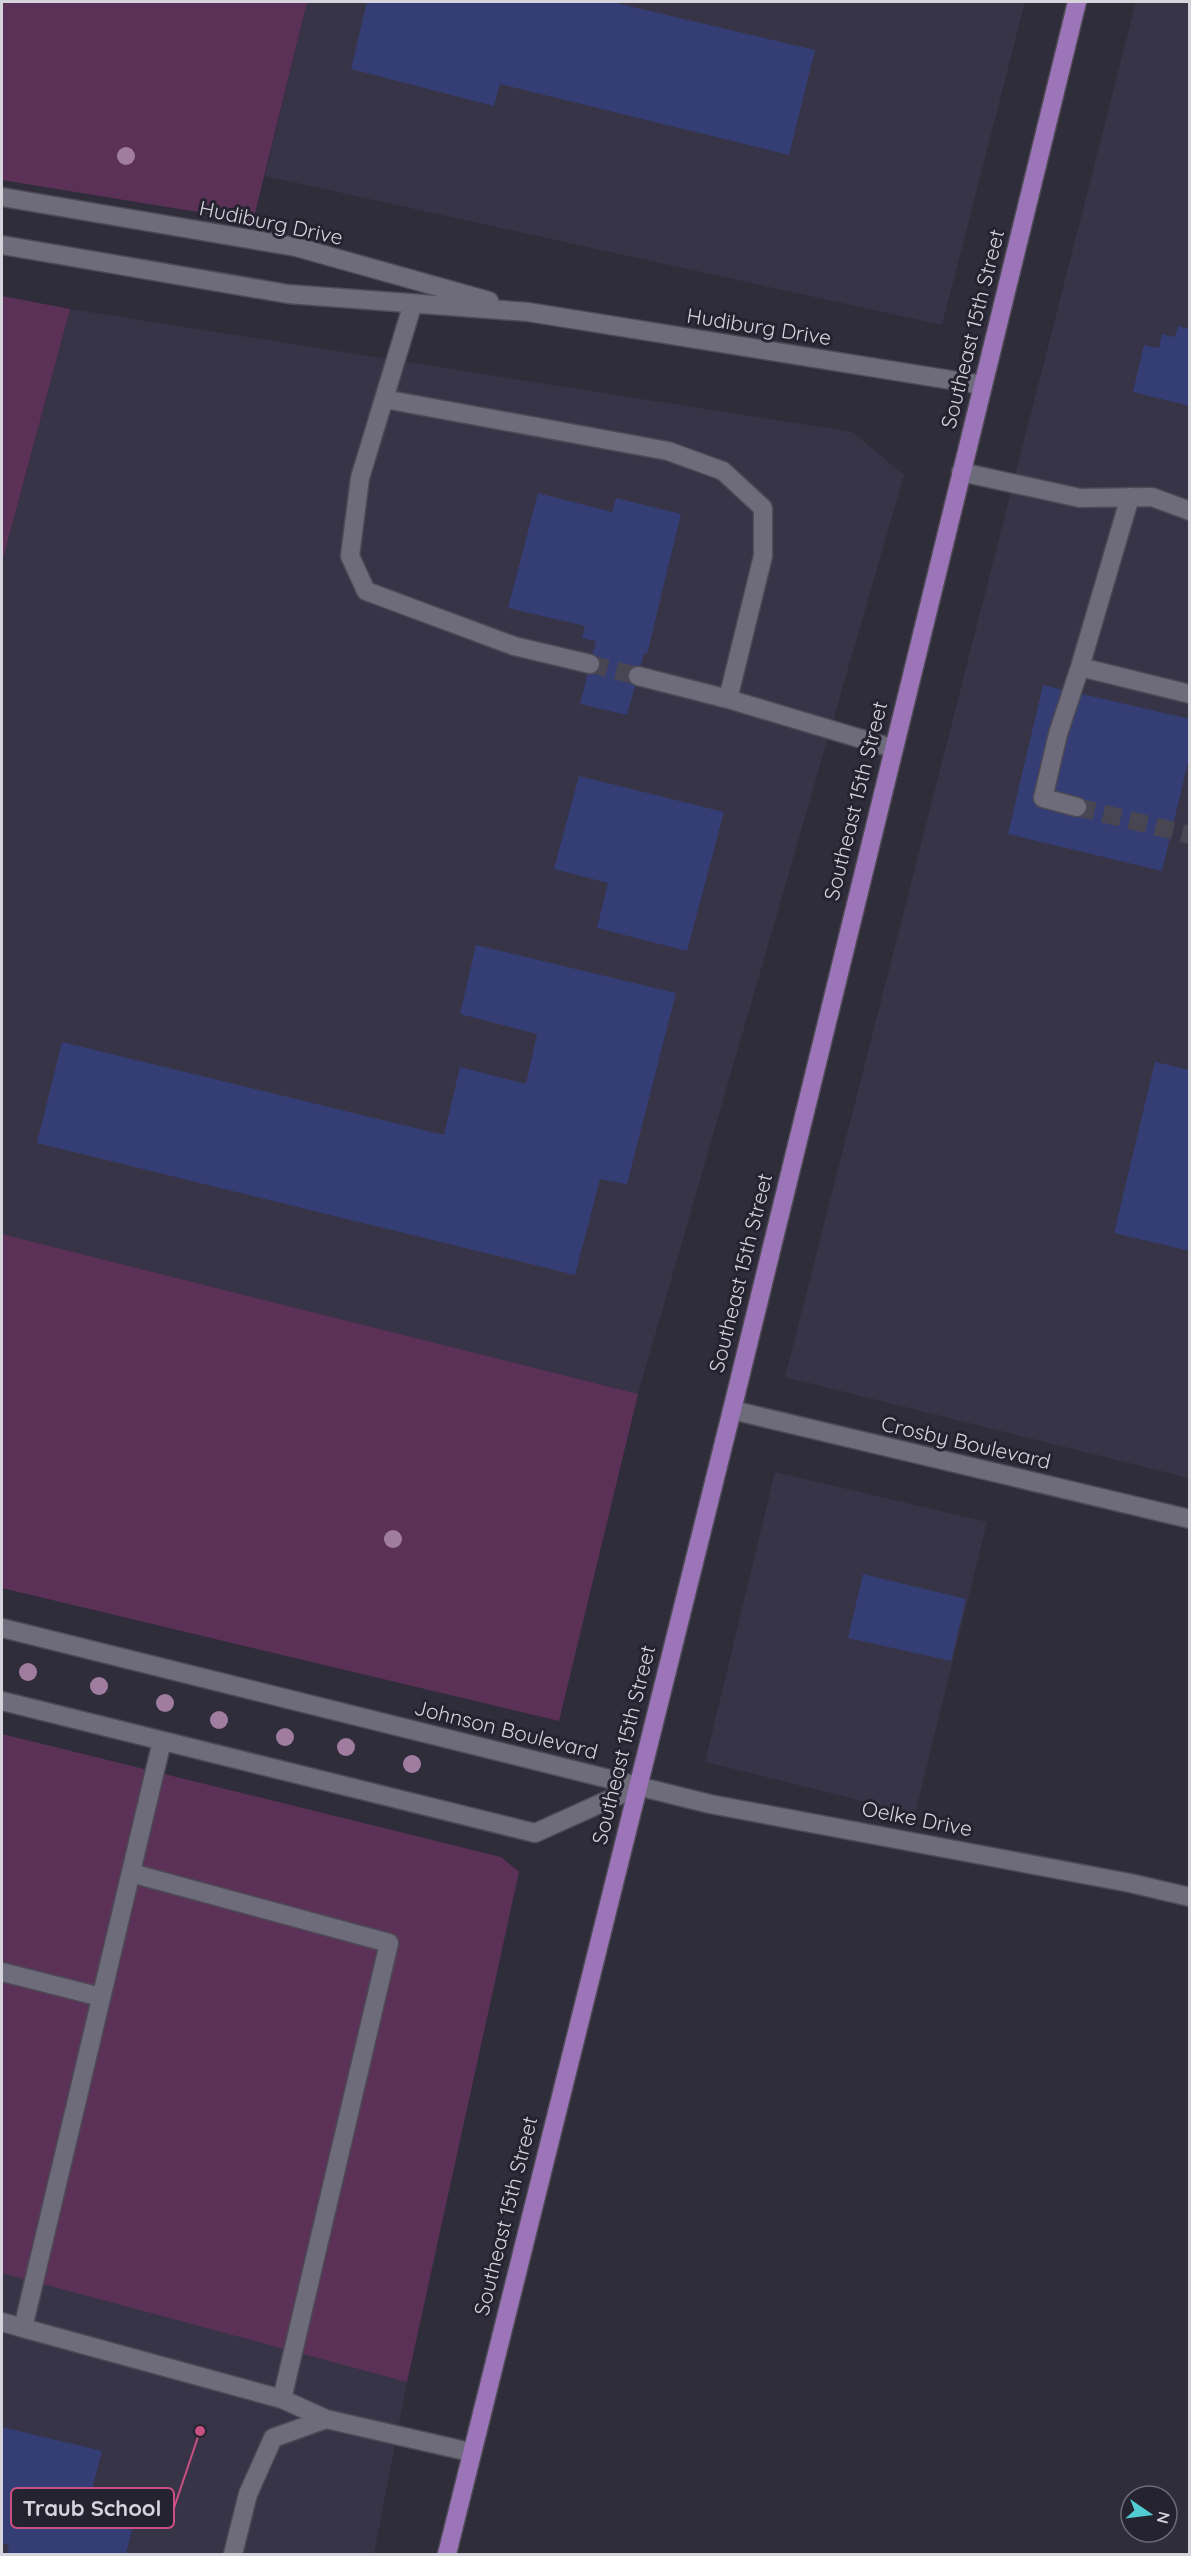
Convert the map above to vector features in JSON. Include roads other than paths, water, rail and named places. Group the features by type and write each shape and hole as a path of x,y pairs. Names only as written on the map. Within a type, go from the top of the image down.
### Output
{"main road":[{"name":"Southeast 15th Street","path":"447,2554 470,2452 732,1410 892,748 1077,2"}],"street":[{"name":"Hudiburg Drive","path":"2,197 296,247 528,312"},
{"name":"Hudiburg Drive","path":"2,245 288,294 528,312 982,385"},
{"path":"413,303 360,478 350,556 366,591 514,646 590,664"},
{"path":"384,399 668,451 723,471 763,508 763,556 728,699"},
{"path":"961,472 1080,498 1152,497 1190,512"},
{"path":"1077,807 1043,798 1058,734 1130,497"},
{"path":"1080,667 1190,694"},
{"path":"638,676 728,699 892,748"},
{"name":"Crosby Boulevard","path":"732,1410 1190,1520"},
{"name":"Johnson Boulevard","path":"2,1628 637,1787"},
{"path":"2,1701 535,1833 637,1787"},
{"path":"23,2328 162,1741"},
{"name":"Oelke Drive","path":"637,1787 710,1804 1118,1881 1190,1897"},
{"path":"131,1873 389,1943 282,2399"},
{"path":"2,1972 101,1997"},
{"path":"2,2322 282,2399 326,2420 470,2452"},
{"path":"233,2554 248,2494 273,2438 326,2420"}],"tunnel":[{"path":"590,664 638,676"},
{"path":"1077,807 1190,835"}],"place":[{"name":"Traub School","path":"200,2431"}]}
